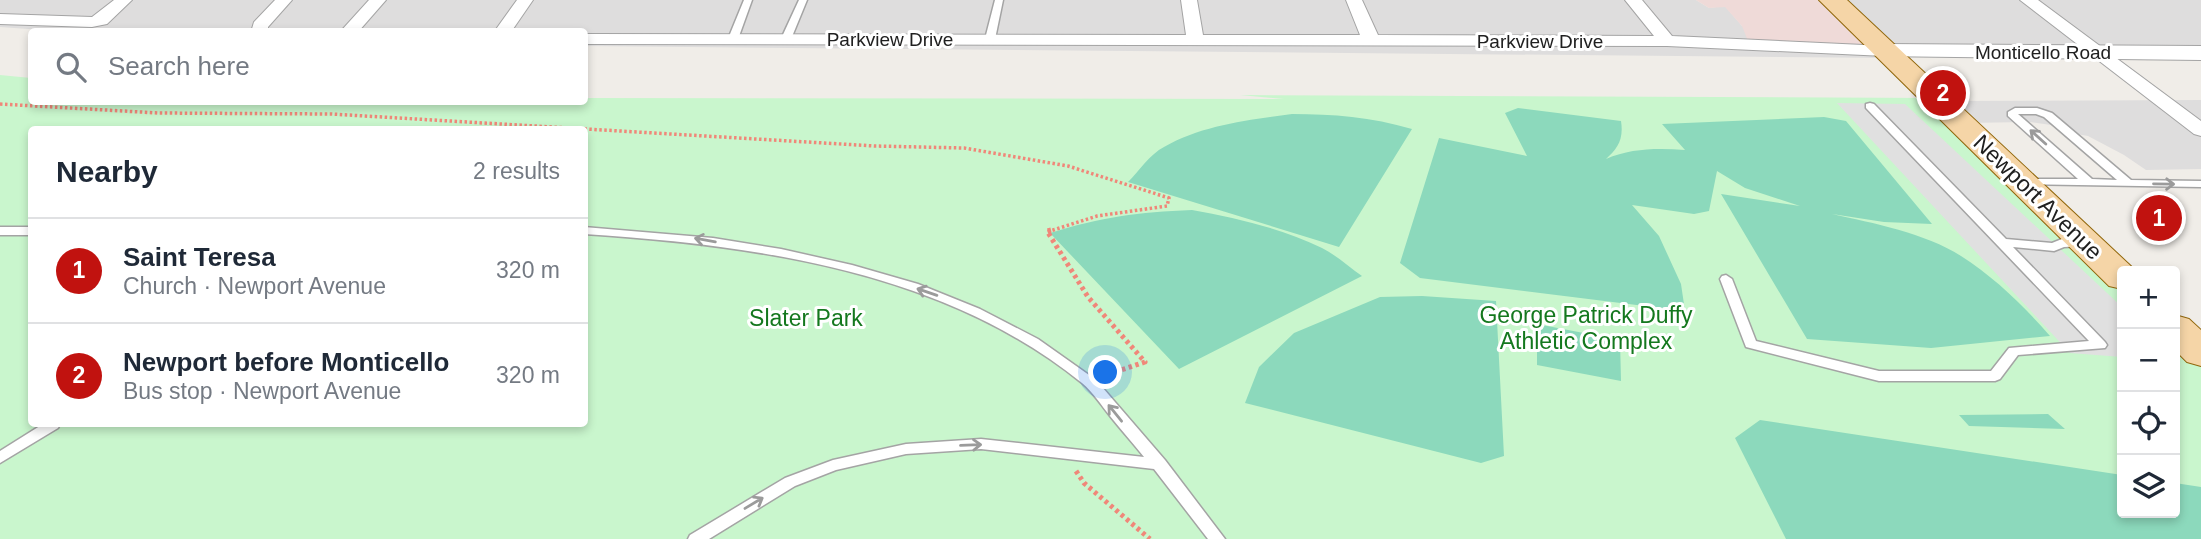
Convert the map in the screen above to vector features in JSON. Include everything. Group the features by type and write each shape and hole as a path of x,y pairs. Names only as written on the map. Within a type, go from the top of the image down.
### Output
{"main road":[{"name":"Newport Avenue","path":"1832,0 2022,182 2074,243 2117,274"},
{"path":"2176,329 2201,353"}],"street":[{"path":"0,12 18,0"},
{"path":"0,19 92,22 101,20 124,0"},
{"path":"260,28 284,0"},
{"path":"352,28 378,0"},
{"path":"505,28 525,0"},
{"path":"1189,0 1195,40"},
{"path":"1354,0 1371,40"},
{"path":"1633,0 1667,41"},
{"path":"2028,0 2201,130"},
{"name":"Parkview Drive","path":"588,39 1667,41 1885,51"},
{"name":"Monticello Road","path":"1885,51 2201,53"}],"lane":[{"path":"733,39 748,0"},
{"path":"786,39 803,0"},
{"path":"990,39 999,0"},
{"path":"1726,279 1751,344 1879,376 1995,376 2014,351 2100,345 2008,242 1870,106"},
{"path":"2089,183 2012,114 2015,111 2037,111 2048,115 2128,183"},
{"path":"2022,182 2201,184"},
{"path":"588,230 690,238 775,252 923,290 989,317 1018,332 1089,381 1160,464 1217,539"},
{"path":"3,232 28,231"},
{"path":"2008,242 2054,247 2074,243"},
{"path":"0,458 48,427"},
{"path":"696,539 790,482 833,465 906,449 981,444 1160,464"}],"path":[{"path":"0,104 158,113 331,114 535,126"},
{"path":"588,129 875,146 964,148 1068,166 1169,198 1167,206 1097,216 1046,231 1088,297 1145,362 1089,381"},
{"path":"1076,456 1076,473 1084,483 1150,539"}],"shaded area":[{"path":"0,0 1696,0 1709,8 1725,6 1742,26 1831,0 2201,0 2201,55 1890,55 1892,58 588,46 588,28 0,27"},
{"path":"1696,0 1831,0 1880,47 1748,41 1742,26 1725,7 1709,8"},
{"path":"2201,100 2201,169 2146,170 2088,136 2065,132 2058,126 2030,122 1961,123 1936,101"},
{"path":"1837,103 1905,104 2117,302 2117,357 2070,353"}],"green space":[{"name":"Slater Park","path":"0,75 28,78 28,105 588,105 588,98 1284,99 1240,95 1933,98 2117,274 2117,518 2180,518 2180,335 2201,356 2201,539 0,539"},
{"path":"1518,108 1621,121 1619,143 1606,159 1645,150 1685,150 1662,124 1824,117 1846,121 1932,224 1884,222 1832,214 1898,230 1947,248 1997,283 2050,336 1931,348 1807,339 1721,194 1800,206 1745,188 1717,171 1709,211 1694,214 1632,205 1659,236 1681,284 1685,311 1420,278 1400,263 1439,138 1527,156 1505,113"},
{"path":"1292,114 1352,117 1412,129 1339,247 1128,182 1154,154 1194,133 1226,124"},
{"path":"1192,210 1242,220 1291,235 1327,251 1362,276 1179,369 1050,233 1120,216"},
{"path":"1422,296 1496,301 1504,456 1481,463 1245,403 1259,367 1294,333 1380,297"},
{"path":"1537,324 1620,340 1621,381 1537,365"},
{"path":"2048,414 2065,429 1969,426 1959,415"},
{"path":"1760,420 2117,474 2117,518 2180,518 2180,484 2201,487 2201,539 1786,539 1735,438"}],"place":[{"name":"Newport before Monticello","path":"1943,93"},
{"name":"Saint Teresa","path":"2159,218"}],"park label":[{"name":"George Patrick Duffy Athletic Complex","path":"1586,328"}]}
